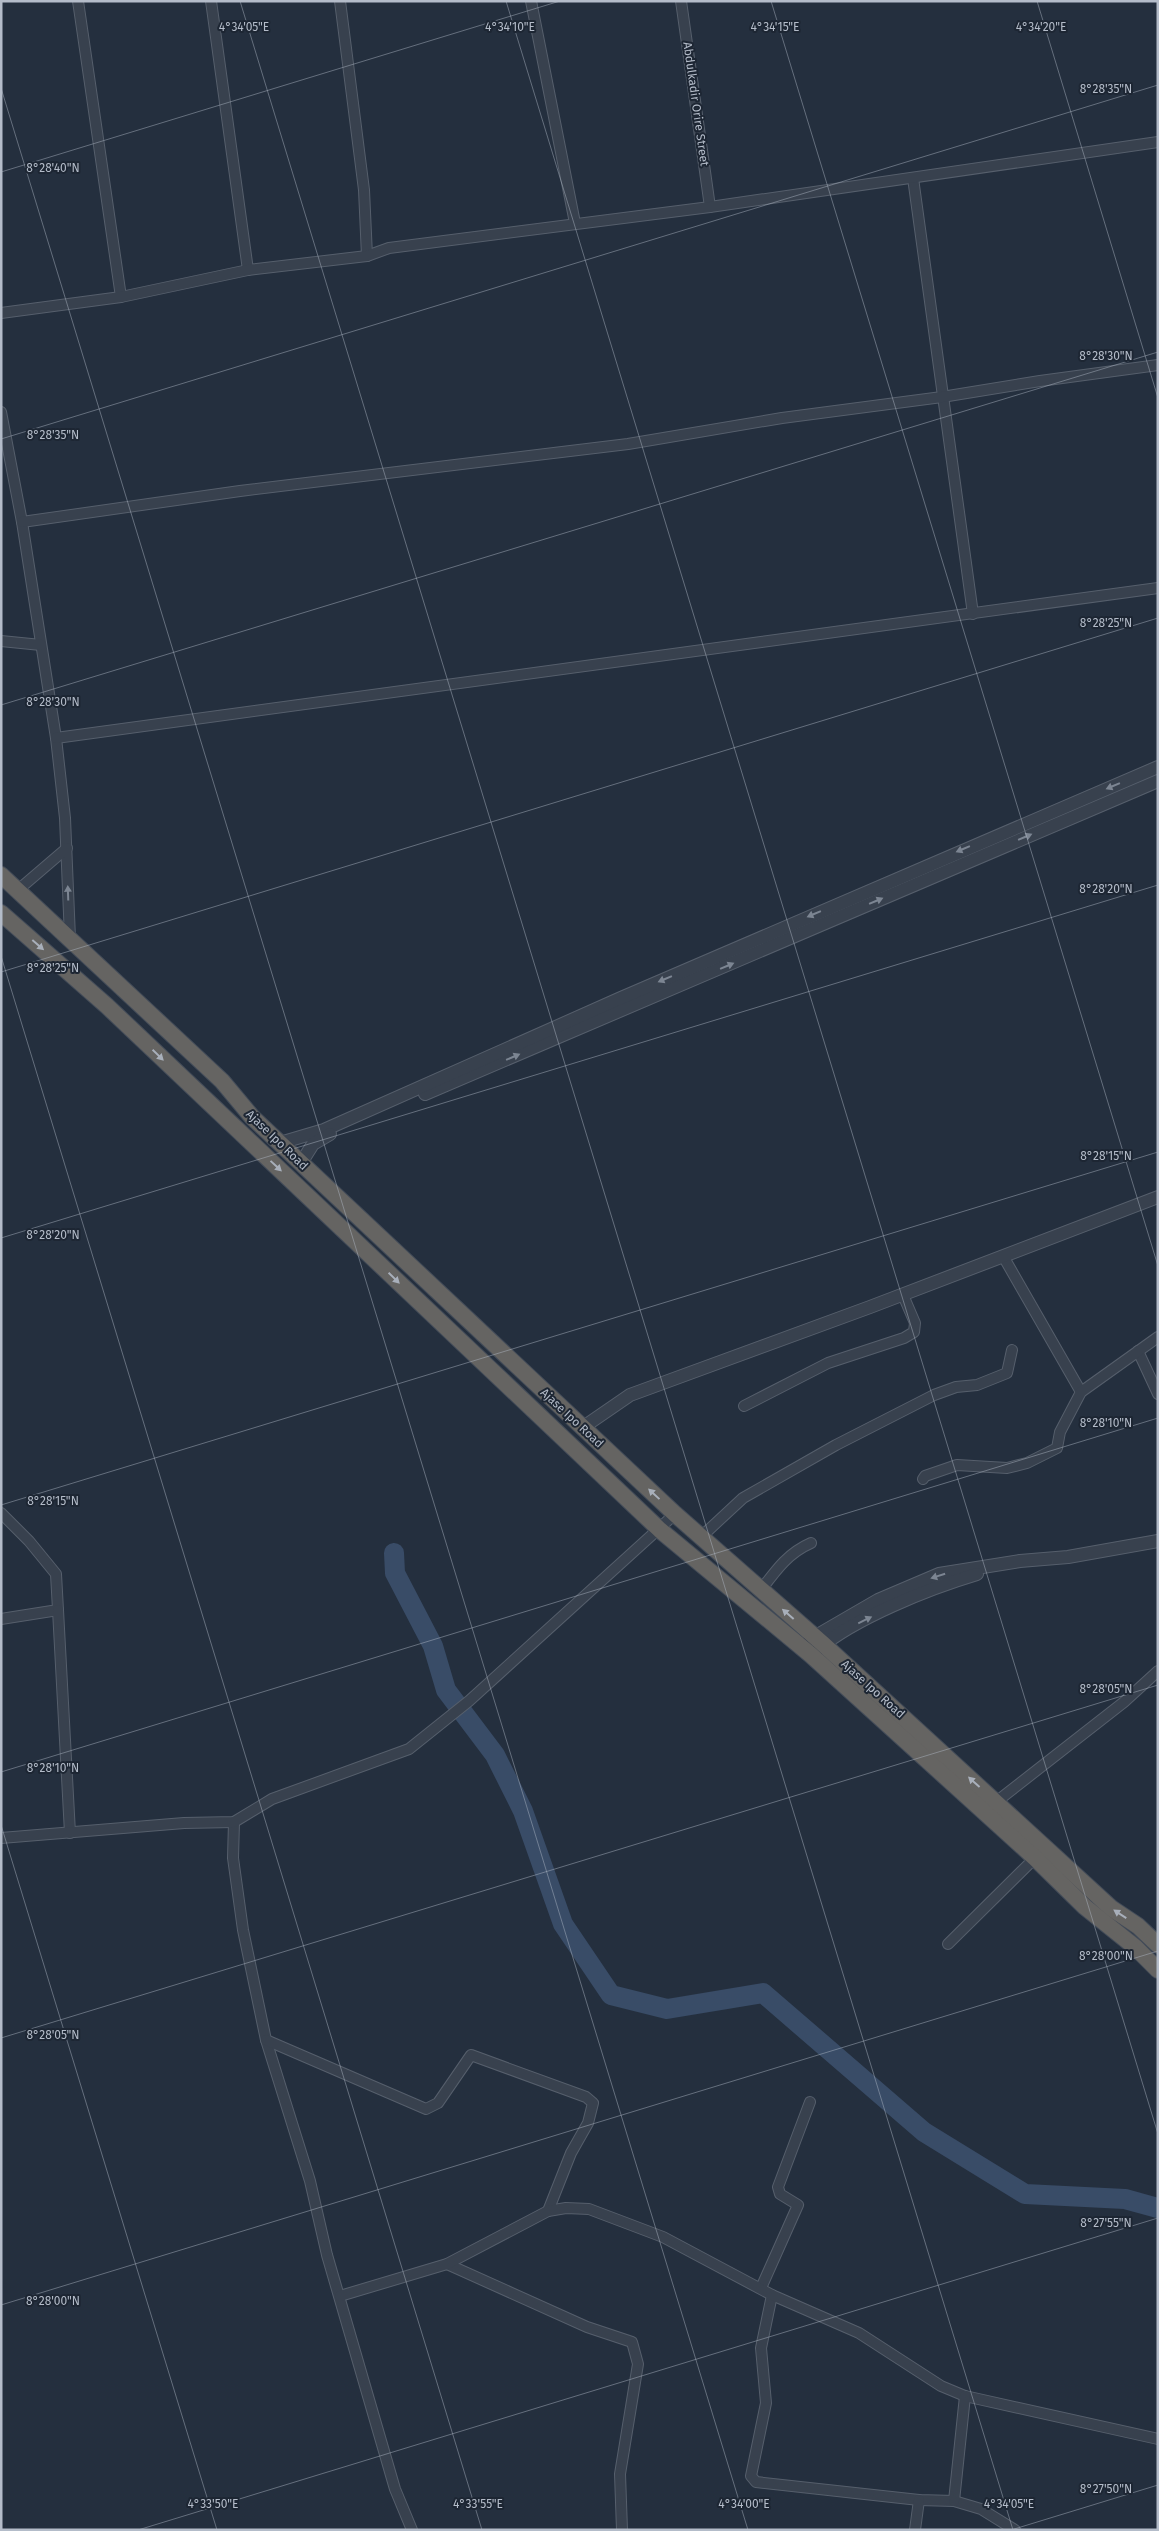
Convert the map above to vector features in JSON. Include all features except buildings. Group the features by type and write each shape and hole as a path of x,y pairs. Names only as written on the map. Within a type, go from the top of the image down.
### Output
{"highway":[{"name":"Ajase Ipo Road","path":"1,875 222,1081 252,1117 582,1428 701,1538 761,1590 812,1646 1000,1829 1035,1858 1084,1907 1135,1947 1158,1970"},
{"name":"Ajase Ipo Road","path":"1,913 107,1006 660,1530 812,1646 996,1802 1111,1908 1138,1926 1158,1944"}],"street":[{"path":"78,1 121,297"},
{"path":"211,1 248,270"},
{"path":"340,1 364,190 367,256"},
{"path":"531,1 575,223"},
{"name":"Abdulkadir Orire Street","path":"681,1 710,207"},
{"path":"1,313 121,297 248,270 367,256 389,248 710,207 1158,142"},
{"path":"912,178 973,614"},
{"path":"22,522 240,491 628,444 782,418 942,397 1158,365"},
{"path":"1,412 22,522 64,796 70,938"},
{"path":"56,738 1158,588"},
{"path":"1,641 42,644"},
{"path":"280,1143 318,1132 630,994 1158,767"},
{"path":"301,1163 313,1144 333,1133 1158,781"},
{"path":"18,890 67,848"},
{"path":"582,1428 630,1395 903,1295 1158,1197"},
{"path":"1002,1256 1081,1392"},
{"path":"744,1406 828,1363 904,1338 914,1332 915,1324 903,1295"},
{"path":"923,1479 925,1476 957,1465 1007,1468 1045,1456 1057,1448 1060,1432 1081,1392 1158,1337"},
{"path":"701,1538 743,1498 836,1445 934,1395 956,1387 977,1385 1007,1374 1012,1350"},
{"path":"1138,1351 1158,1394"},
{"path":"1,1513 29,1541 56,1574 70,1832"},
{"path":"1,1838 184,1823 234,1822 272,1799 409,1749 451,1717 660,1530 675,1514"},
{"path":"812,1646 913,1597 950,1582 1020,1561 1068,1557 1158,1540"},
{"path":"761,1590 795,1550 811,1543"},
{"path":"1,1619 58,1610"},
{"path":"996,1802 1124,1702 1158,1671"},
{"path":"234,1822 233,1858 243,1930 266,2040 310,2181 340,2296 395,2489 412,2530"},
{"path":"948,1944 1035,1858"},
{"path":"266,2040 426,2109 438,2104 471,2056 586,2097 593,2103 588,2123 571,2153 548,2211"},
{"path":"761,2288 798,2204 780,2194 778,2187 810,2102"},
{"path":"340,2296 447,2264 548,2211 566,2208 589,2209 663,2237 772,2295 859,2333 941,2386 965,2396 1158,2439"},
{"path":"447,2264 587,2327 632,2342 638,2364 620,2474 622,2530"},
{"path":"772,2295 761,2348 766,2403 751,2476 756,2482 919,2500 954,2501 981,2509 1015,2530"},
{"path":"954,2501 965,2396"},
{"path":"915,2530 919,2500"}],"waterway":[{"path":"394,1553 395,1573 433,1646 446,1690 495,1755 523,1811 563,1924 611,1995 667,2009 763,1993 924,2132 1025,2194 1125,2199 1158,2208"}]}
